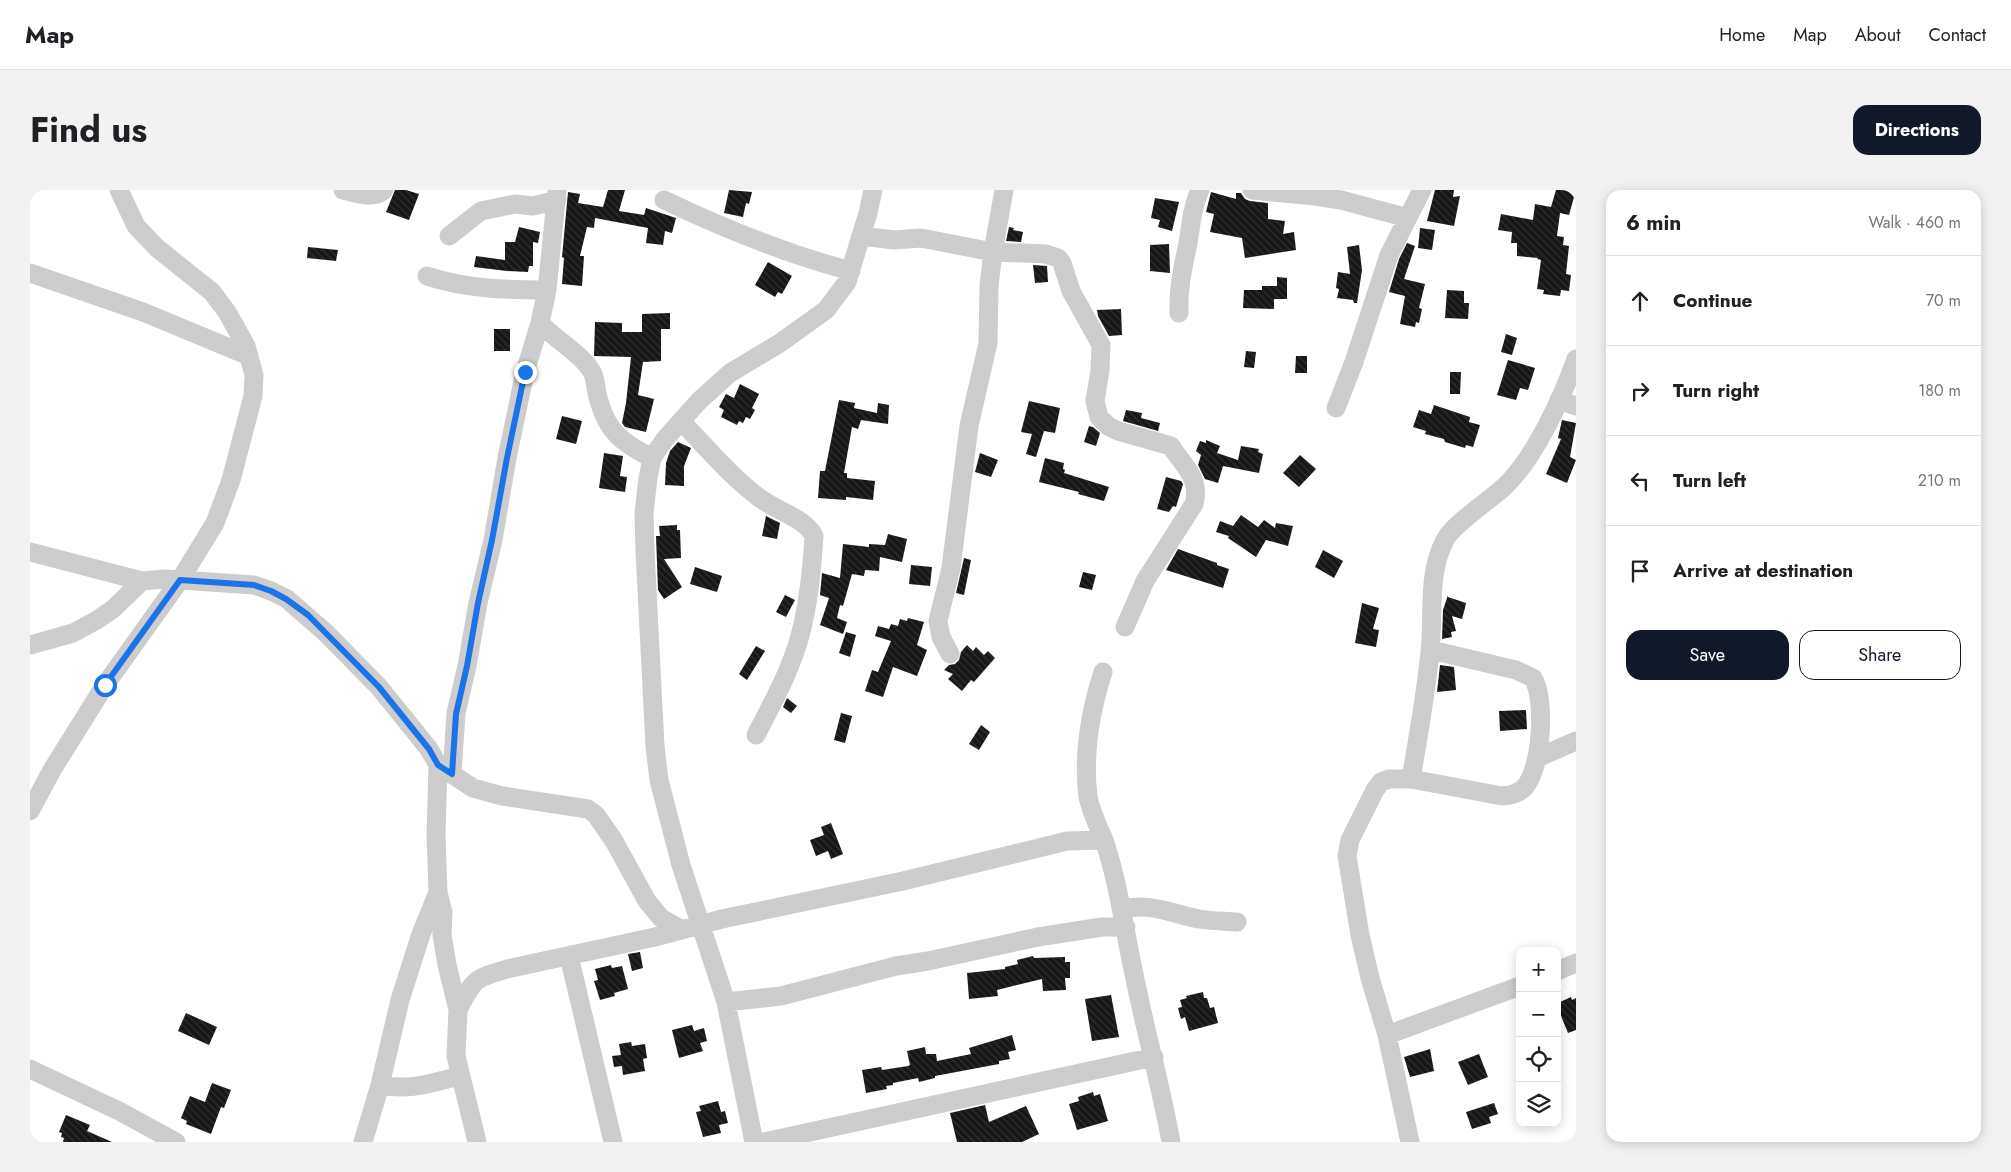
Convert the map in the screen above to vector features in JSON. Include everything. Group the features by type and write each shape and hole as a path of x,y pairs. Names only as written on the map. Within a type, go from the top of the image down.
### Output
{"street":[{"path":"30,812 52,770 105,685 180,580 215,523 231,480 253,396 254,375 246,346 227,312 212,292 157,248 136,226 119,190"},
{"path":"343,190 374,195 380,194 384,190"},
{"path":"754,1142 726,1002 670,822 654,746 644,513 652,458 665,439 699,401 730,373 780,343 826,310 847,282 873,190"},
{"path":"950,654 941,637 938,621 951,568 969,426 988,343 989,286 1004,190"},
{"path":"1179,313 1178,291 1200,190"},
{"path":"1252,190 1324,197 1408,218"},
{"path":"1336,408 1354,362 1389,255 1422,190"},
{"path":"449,236 481,211 515,204 533,206 557,195"},
{"path":"477,1142 456,1056 458,1010 442,934 443,912 438,892 436,836 445,769 517,410 547,290 557,195"},
{"path":"664,200 745,236 808,260 851,270"},
{"path":"860,238 870,237 894,240 921,238 993,252 1046,254 1058,258 1062,263 1071,292 1101,345 1100,370 1095,401 1099,417 1108,426 1118,431 1171,446 1195,482 1197,493 1194,504 1145,581 1125,627"},
{"path":"30,273 143,312 249,356"},
{"path":"427,276 450,284 473,287 547,290"},
{"path":"540,322 550,333 567,345 593,374 604,418 616,434 633,448 652,458"},
{"path":"1411,779 1431,650 1431,604 1439,552 1446,537 1506,486 1543,432 1567,403 1576,359"},
{"path":"681,421 719,462 748,489 780,512 801,522 810,529 814,536 809,591 801,634 787,671 756,735"},
{"path":"30,552 85,568 142,581 165,579 254,585 286,599 320,627 379,687 445,769 473,788 502,796 588,808 596,815 614,841 647,902 661,918 682,930"},
{"path":"30,644 73,633 97,620 113,609 142,581"},
{"path":"1410,1142 1387,1035 1370,978 1360,935 1347,856 1350,840 1366,805 1381,782 1389,779 1411,779 1502,796 1516,794 1525,787 1532,775 1539,739 1539,694 1533,678 1516,670 1431,650"},
{"path":"1103,672 1090,725 1087,776 1088,798 1113,867 1134,974 1171,1142"},
{"path":"1536,758 1576,741"},
{"path":"458,1010 472,983 486,975 701,925 903,882 1067,841 1104,840"},
{"path":"363,1142 380,1086 405,982 421,934 438,892"},
{"path":"1122,909 1136,905 1153,907 1200,919 1237,922"},
{"path":"726,1002 781,996 896,966 928,961 1038,936 1102,927 1126,927"},
{"path":"569,956 612,1142"},
{"path":"1561,969 1576,963"},
{"path":"1387,1035 1516,987"},
{"path":"764,1142 1154,1058"},
{"path":"30,1069 119,1111 176,1142"},
{"path":"380,1086 412,1088 460,1076"}],"building":[{"path":"395,190 406,190 419,194 409,220 386,212"},
{"path":"608,190 625,190 619,211 644,215 646,208 676,218 672,233 665,231 663,245 646,243 648,228 595,218 594,228 587,227 580,256 584,256 582,286 562,284 564,258 562,257 568,192 580,194 578,203 603,207"},
{"path":"729,190 752,192 749,204 746,203 743,217 724,213"},
{"path":"1435,190 1454,190 1453,197 1460,196 1454,226 1427,221"},
{"path":"1556,190 1576,190 1569,215 1560,213 1557,236 1564,237 1563,245 1569,246 1566,274 1571,275 1569,291 1561,290 1560,296 1543,294 1544,290 1537,289 1541,260 1517,256 1517,243 1511,243 1512,232 1498,230 1501,214 1533,220 1535,204 1551,207"},
{"path":"1211,192 1236,199 1236,193 1241,193 1245,199 1250,201 1268,203 1268,219 1285,221 1283,234 1294,232 1296,250 1245,258 1242,238 1210,232 1214,214 1206,212"},
{"path":"1155,198 1179,202 1172,231 1158,227 1160,220 1151,218"},
{"path":"519,227 540,232 538,243 533,242 533,266 529,266 528,272 474,267 476,256 505,260 505,242 515,242"},
{"path":"1009,227 1023,232 1021,242 1006,241"},
{"path":"1420,228 1435,230 1432,250 1418,248"},
{"path":"1407,243 1415,246 1404,279 1425,284 1419,308 1422,309 1419,323 1416,322 1415,327 1400,324 1405,296 1389,292 1399,259"},
{"path":"1169,244 1170,273 1150,271 1150,245"},
{"path":"1359,245 1362,270 1357,303 1354,303 1353,300 1337,298 1339,289 1336,288 1338,272 1350,274 1347,247"},
{"path":"308,247 338,250 336,261 307,258"},
{"path":"768,262 792,276 782,294 778,292 775,297 755,285"},
{"path":"1033,265 1047,266 1048,282 1035,283"},
{"path":"1277,277 1287,278 1287,299 1274,299 1274,309 1243,308 1244,290 1262,290 1262,286 1277,286"},
{"path":"1447,290 1464,291 1464,303 1469,303 1468,319 1445,318"},
{"path":"1121,309 1122,335 1109,336 1098,316 1097,310"},
{"path":"670,313 670,329 661,329 661,361 643,362 638,395 654,399 646,432 625,427 622,423 631,357 594,356 595,322 622,323 622,332 642,332 642,314"},
{"path":"494,329 510,329 510,351 494,351"},
{"path":"1506,334 1517,338 1512,355 1501,352"},
{"path":"1246,351 1256,352 1254,368 1244,367"},
{"path":"1296,356 1307,356 1307,373 1295,373"},
{"path":"1508,360 1535,368 1528,390 1520,388 1516,400 1497,395"},
{"path":"1450,372 1461,372 1460,394 1450,394"},
{"path":"740,384 759,394 752,408 755,410 750,419 746,417 743,423 739,421 737,425 721,417 724,410 719,407 726,394 734,398"},
{"path":"839,400 855,403 854,408 877,413 878,403 889,405 888,424 861,420 858,429 852,427 844,473 847,473 847,478 875,481 873,500 846,497 846,500 818,498 820,471 825,471"},
{"path":"1029,401 1060,408 1055,433 1044,431 1036,457 1026,454 1032,434 1021,432"},
{"path":"1434,405 1470,417 1469,422 1480,425 1473,447 1466,445 1465,448 1445,442 1444,439 1425,434 1426,431 1413,427 1419,410 1431,414"},
{"path":"1126,410 1142,413 1141,418 1160,423 1158,431 1123,421"},
{"path":"562,416 582,421 576,444 556,439"},
{"path":"1562,420 1576,423 1570,457 1576,460 1567,483 1546,474 1561,439 1558,438"},
{"path":"1089,426 1100,433 1096,446 1084,442"},
{"path":"1206,440 1220,446 1217,453 1238,460 1241,446 1259,449 1258,452 1263,454 1259,473 1223,466 1218,483 1205,479 1198,465 1201,455 1196,451 1200,441 1206,443"},
{"path":"678,442 691,448 684,466 684,486 665,485 666,463 670,451"},
{"path":"604,453 623,456 620,476 627,477 625,492 599,488"},
{"path":"980,453 998,460 991,477 975,472"},
{"path":"1300,455 1316,469 1299,487 1283,473"},
{"path":"1045,458 1064,463 1064,473 1109,487 1104,501 1078,494 1079,492 1039,482"},
{"path":"1166,477 1181,481 1183,484 1176,507 1173,506 1169,512 1157,509"},
{"path":"1241,515 1258,527 1264,520 1275,528 1276,523 1293,526 1288,546 1266,540 1256,557 1228,538 1229,536 1216,532 1220,521 1233,526"},
{"path":"766,516 780,523 777,539 762,536"},
{"path":"677,525 677,530 680,530 681,558 664,559 682,587 664,599 658,590 656,536 660,536 659,526"},
{"path":"888,534 907,539 902,562 880,557 879,571 865,570 864,576 852,574 843,606 840,605 837,618 847,622 843,634 820,625 829,598 820,595 822,573 840,578 843,544 869,547 869,544 885,545"},
{"path":"1178,549 1229,569 1223,588 1166,570"},
{"path":"1323,550 1343,561 1334,578 1315,567"},
{"path":"964,558 971,560 964,595 956,593"},
{"path":"911,565 932,567 930,586 909,584"},
{"path":"695,567 722,576 717,592 690,584"},
{"path":"1083,572 1096,575 1092,590 1079,587"},
{"path":"785,595 795,600 786,617 776,612"},
{"path":"1448,595 1448,597 1466,603 1462,619 1452,616 1456,631 1451,632 1452,637 1442,639 1443,610"},
{"path":"1362,603 1379,608 1373,629 1379,630 1376,647 1355,643"},
{"path":"908,618 924,622 917,645 927,650 917,676 893,667 883,697 865,691 872,670 878,672 891,641 875,636 878,626 889,629 891,624 898,626 900,619 907,621"},
{"path":"846,632 856,635 850,657 839,653"},
{"path":"967,645 973,651 976,647 984,655 988,651 995,658 974,682 971,680 962,691 948,679 953,674 944,670 959,660 961,652"},
{"path":"756,646 765,651 747,680 739,674"},
{"path":"1440,665 1454,667 1456,690 1437,692"},
{"path":"787,698 797,706 791,713 783,707"},
{"path":"1526,710 1527,729 1500,731 1499,711"},
{"path":"841,713 852,716 845,743 834,740"},
{"path":"981,725 990,732 979,750 969,744"},
{"path":"831,823 843,854 831,859 828,851 816,856 810,840 824,835 821,827"},
{"path":"640,952 643,968 632,971 628,954"},
{"path":"1033,956 1034,958 1065,957 1065,962 1070,962 1070,978 1065,978 1066,990 1043,991 1042,979 997,990 998,996 969,999 967,973 1005,969 1005,967 1018,964 1017,960"},
{"path":"611,965 612,968 622,966 628,989 614,993 615,996 600,1000 594,981 598,980 595,969"},
{"path":"1203,992 1210,1008 1214,1007 1218,1023 1189,1031 1185,1017 1181,1019 1178,1008 1182,1007 1180,1000 1187,998 1186,996"},
{"path":"1111,995 1119,1037 1092,1041 1085,999"},
{"path":"1571,997 1572,1000 1576,998 1576,1030 1568,1033 1561,1016 1561,1002"},
{"path":"186,1013 217,1027 209,1045 178,1031"},
{"path":"692,1025 694,1031 704,1028 707,1041 700,1043 703,1051 679,1058 672,1030"},
{"path":"1012,1035 1016,1050 1008,1052 1010,1059 999,1061 999,1064 935,1076 935,1078 919,1082 918,1078 893,1083 893,1085 886,1086 887,1089 866,1093 862,1070 881,1067 882,1070 908,1066 910,1065 907,1051 925,1047 926,1054 936,1054 937,1061 971,1054 969,1048"},
{"path":"631,1042 632,1046 645,1044 647,1058 643,1059 645,1071 623,1075 622,1066 614,1067 612,1056 621,1055 619,1044"},
{"path":"1430,1049 1434,1071 1410,1077 1404,1057"},
{"path":"1479,1054 1488,1077 1468,1085 1458,1062"},
{"path":"212,1083 231,1090 224,1108 221,1107 211,1134 186,1124 187,1121 181,1118 190,1096 205,1102"},
{"path":"1093,1092 1094,1096 1100,1094 1108,1121 1077,1130 1069,1104 1079,1101 1078,1097"},
{"path":"718,1101 721,1112 725,1111 728,1123 719,1125 721,1133 703,1137 696,1112 701,1111 699,1106"},
{"path":"1494,1103 1498,1114 1489,1117 1491,1123 1472,1129 1466,1112"},
{"path":"985,1105 989,1122 1026,1106 1039,1134 1022,1142 957,1142 950,1113"},
{"path":"66,1115 90,1125 87,1131 112,1142 63,1142 62,1133 59,1132"}],"route":[{"path":"105,685 180,580 254,585 286,599 308,615 379,687 429,749 438,765 452,774 456,714 525,372"}]}
